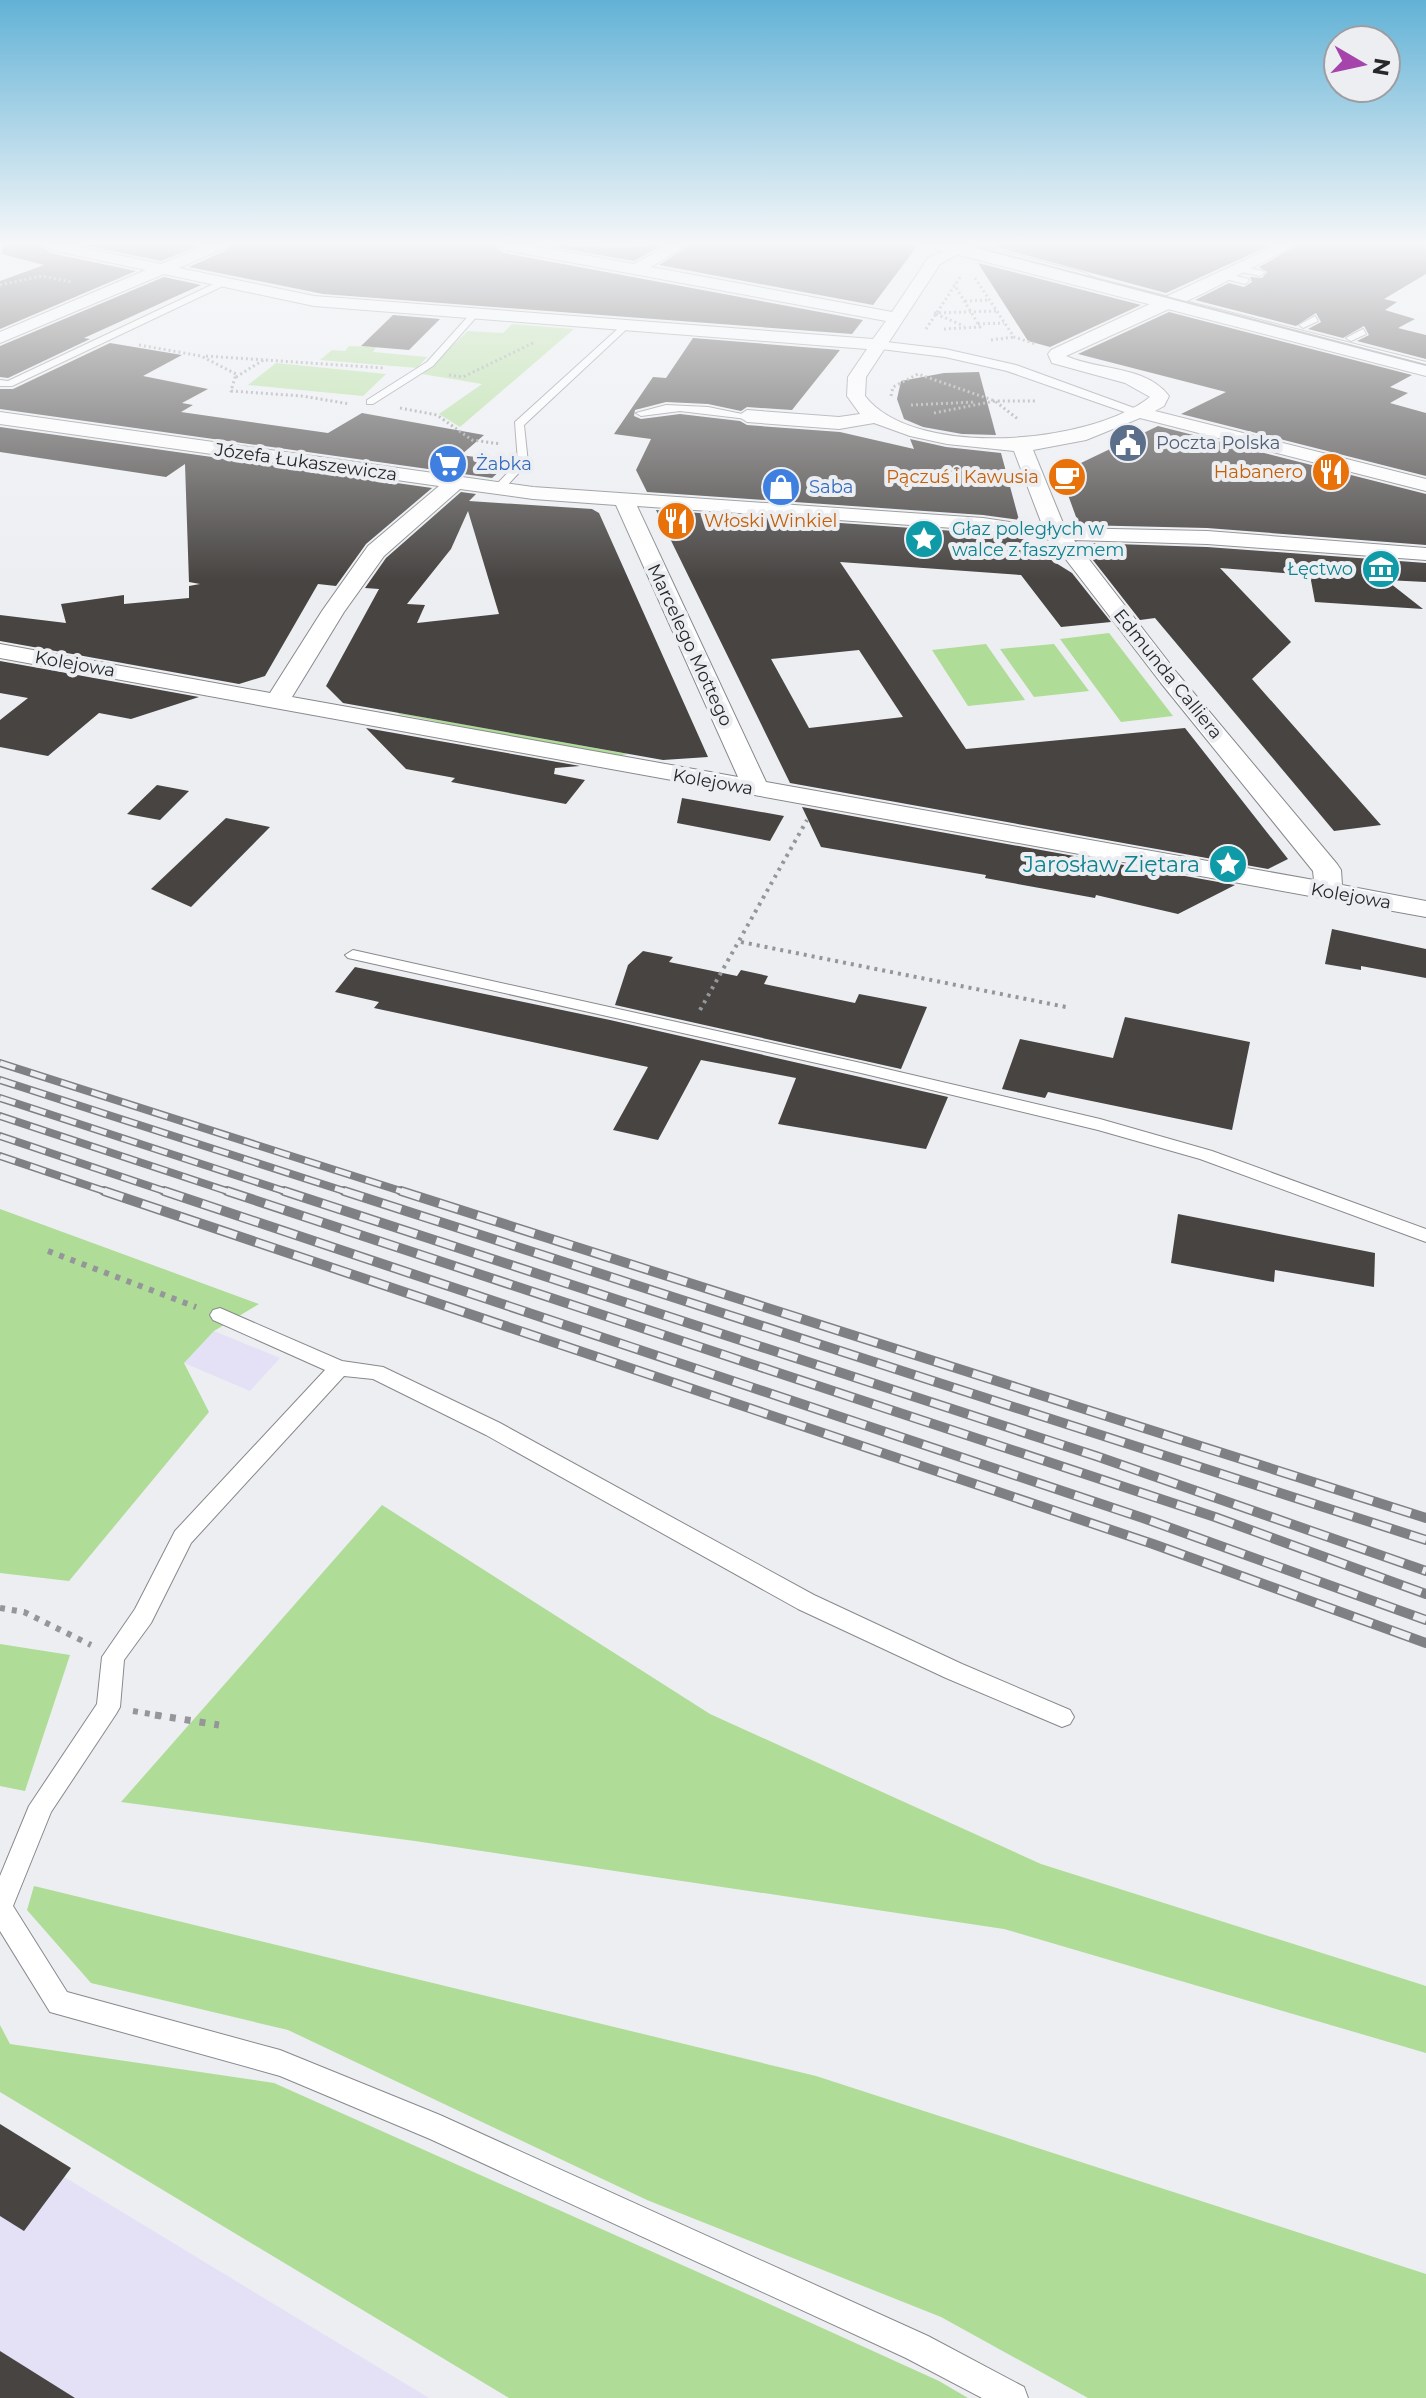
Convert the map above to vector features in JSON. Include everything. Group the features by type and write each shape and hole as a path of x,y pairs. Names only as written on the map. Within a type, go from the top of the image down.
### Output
{"street":[{"path":"871,357 855,384 857,399 881,414 951,440 1022,445 1084,435 1138,412 1157,402 1160,396 1155,389 1058,357"},
{"path":"963,357 1138,412 1426,485"},
{"path":"1384,357 1426,369"},
{"path":"747,416 839,423 881,414"},
{"name":"Józefa Łukaszewicza","path":"0,418 498,489 624,501 983,524 1057,533 1132,534 1426,554"},
{"name":"Edmunda Calliera","path":"1022,445 1045,511 1057,533 1169,678 1327,870 1328,892"},
{"path":"278,700 333,611 376,551 453,484"},
{"name":"Marcelego Mottego","path":"624,501 757,790"},
{"name":"Kolejowa","path":"0,651 1426,909"}],"lane":[{"path":"0,383 9,384 65,357"},
{"path":"370,402 436,357"},
{"path":"498,489 523,463 519,424 592,357"},
{"path":"641,413 653,408 747,416"},
{"path":"353,955 1100,1125 1206,1155 1426,1236"},
{"path":"220,1315 339,1368 376,1372 493,1429 806,1602 1062,1717"},
{"path":"339,1368 183,1537 143,1616 113,1657 108,1707 41,1806 0,1908 59,2003 280,2063 440,2129 917,2347 1013,2398"}],"path":[{"path":"203,357 236,374 236,377"},
{"path":"230,357 463,377 504,357"},
{"path":"266,358 236,377 231,391 302,396 338,404 370,402 437,415 472,440 522,447"},
{"path":"881,414 893,387 918,374 995,401"},
{"path":"881,414 920,416 995,401 1043,380"},
{"path":"881,414 995,401"},
{"path":"688,1030 741,942 807,819"},
{"path":"741,942 1066,1007"},
{"path":"48,1251 164,1297 220,1315"},
{"path":"0,1608 24,1612 113,1657"},
{"path":"108,1707 219,1725"}],"shaded area":[{"path":"214,1331 280,1358 250,1391 184,1363"},
{"path":"0,2138 429,2398 0,2398"}],"green space":[{"path":"324,357 427,357 417,368 320,360"},
{"path":"440,357 542,357 460,427 439,414 482,384 422,374"},
{"path":"276,363 386,374 363,396 248,385"},
{"path":"1109,633 1173,716 1121,722 1060,639"},
{"path":"986,644 1025,700 968,706 932,650"},
{"path":"1054,644 1089,691 1034,697 1000,649"},
{"path":"399,713 628,754 613,757"},
{"path":"0,1209 259,1304 214,1331 184,1363 209,1412 69,1581 0,1573"},
{"path":"382,1505 710,1714 1041,1864 1426,1986 1426,2053 1004,1929 415,1841 121,1802"},
{"path":"0,1644 70,1655 25,1791 0,1786"},
{"path":"34,1886 816,2076 1426,2274 1426,2398 1088,2398 941,2317 647,2200 288,2030 91,1983 27,1910"},
{"path":"0,2025 10,2044 274,2083 765,2302 939,2381 968,2398 509,2398 0,2092"}],"building":[{"path":"0,357 52,357 8,378 0,377"},
{"path":"81,357 178,357 143,376 208,389 182,403 193,405 181,412 328,433 362,413 484,435 461,455 510,462 492,478 0,409 0,389 13,389"},
{"path":"680,357 834,357 792,410 747,407 741,411 708,404 666,402 635,410 634,416 641,419 680,414 740,421 747,425 840,432 914,449 910,439 946,447 1001,453 1019,520 647,492 636,470 651,439 614,434 653,377 666,378"},
{"path":"1089,357 1342,357 1412,375 1390,387 1408,393 1390,403 1426,413 1426,476 1181,414 1226,392"},
{"path":"979,372 996,435 962,434 923,427 904,419 897,399 901,381 944,373"},
{"path":"1158,426 1426,494 1426,545 1207,528 1079,525 1060,473"},
{"path":"0,427 432,488 366,544 336,586 318,584 265,676 239,684 0,641 0,615 66,623 61,604 124,595 124,604 189,598 189,586 200,584 189,582 185,464 166,477 0,452"},
{"path":"461,492 476,494 469,501 592,509 599,513 708,757 663,760 343,703 326,686 379,589 365,588 386,558","holes":["468,511 499,614 417,623 425,605 407,604 451,549"]},
{"path":"656,510 983,533 1025,539 1027,545 1072,573 1111,622 1061,627 1021,575 840,562 966,749 1185,728 1288,859 1268,869 790,783","holes":["859,650 903,717 809,728 771,659"]},
{"path":"1085,543 1207,547 1426,563 1426,582 1386,580 1423,609 1315,602 1310,575 1220,568 1291,642 1252,679 1381,825 1334,831 1155,618 1140,620 1089,555"},
{"path":"0,661 199,697 131,719 99,713 48,756 0,747 0,720 28,698 0,693"},
{"path":"366,728 580,766 555,768 554,774 585,780 566,804 451,782 455,778 406,769"},
{"path":"157,785 189,791 160,820 127,814"},
{"path":"682,798 784,816 770,841 677,823"},
{"path":"802,807 1235,885 1178,914 1096,895 1095,898 985,878 986,875 821,847"},
{"path":"226,818 270,827 191,907 151,889"},
{"path":"1332,929 1426,949 1426,978 1361,966 1361,970 1325,964"},
{"path":"643,951 673,957 669,962 737,976 741,970 768,976 764,984 855,1003 859,994 927,1007 901,1069 615,1005 628,965"},
{"path":"355,967 610,1020 948,1097 926,1149 778,1124 796,1078 701,1060 658,1140 613,1130 648,1067 374,1008 379,1002 335,992"},
{"path":"1125,1017 1250,1042 1232,1130 1048,1092 1045,1098 1002,1089 1020,1039 1113,1058"},
{"path":"1178,1214 1375,1253 1374,1287 1275,1270 1274,1282 1171,1263"},
{"path":"0,2124 71,2168 24,2231 0,2216"},
{"path":"0,2351 75,2398 0,2398"}],"tram line":[{"path":"1395,357 1426,365"}],"railway":[{"path":"0,1063 407,1193"},
{"path":"0,1080 350,1193"},
{"path":"0,1098 290,1193"},
{"path":"0,1116 233,1193"},
{"path":"0,1136 170,1193"},
{"path":"0,1156 110,1193"},
{"path":"104,1191 1153,1544 1426,1643"},
{"path":"164,1191 1143,1518 1426,1620"},
{"path":"227,1191 1215,1517 1426,1594"},
{"path":"284,1191 1096,1456 1426,1571"},
{"path":"344,1191 1426,1540"},
{"path":"401,1191 1426,1518"}],"place":[{"name":"Poczta Polska","path":"1128,443"},
{"name":"Żabka","path":"448,464"},
{"name":"Habanero","path":"1331,472"},
{"name":"Pączuś i Kawusia","path":"1067,477"},
{"name":"Saba","path":"781,487"},
{"name":"Włoski Winkiel","path":"676,521"},
{"name":"Głaz poległych w walce z faszyzmem","path":"924,539"},
{"name":"Łęctwo","path":"1381,569"},
{"name":"Jarosław Ziętara","path":"1228,864"}]}
